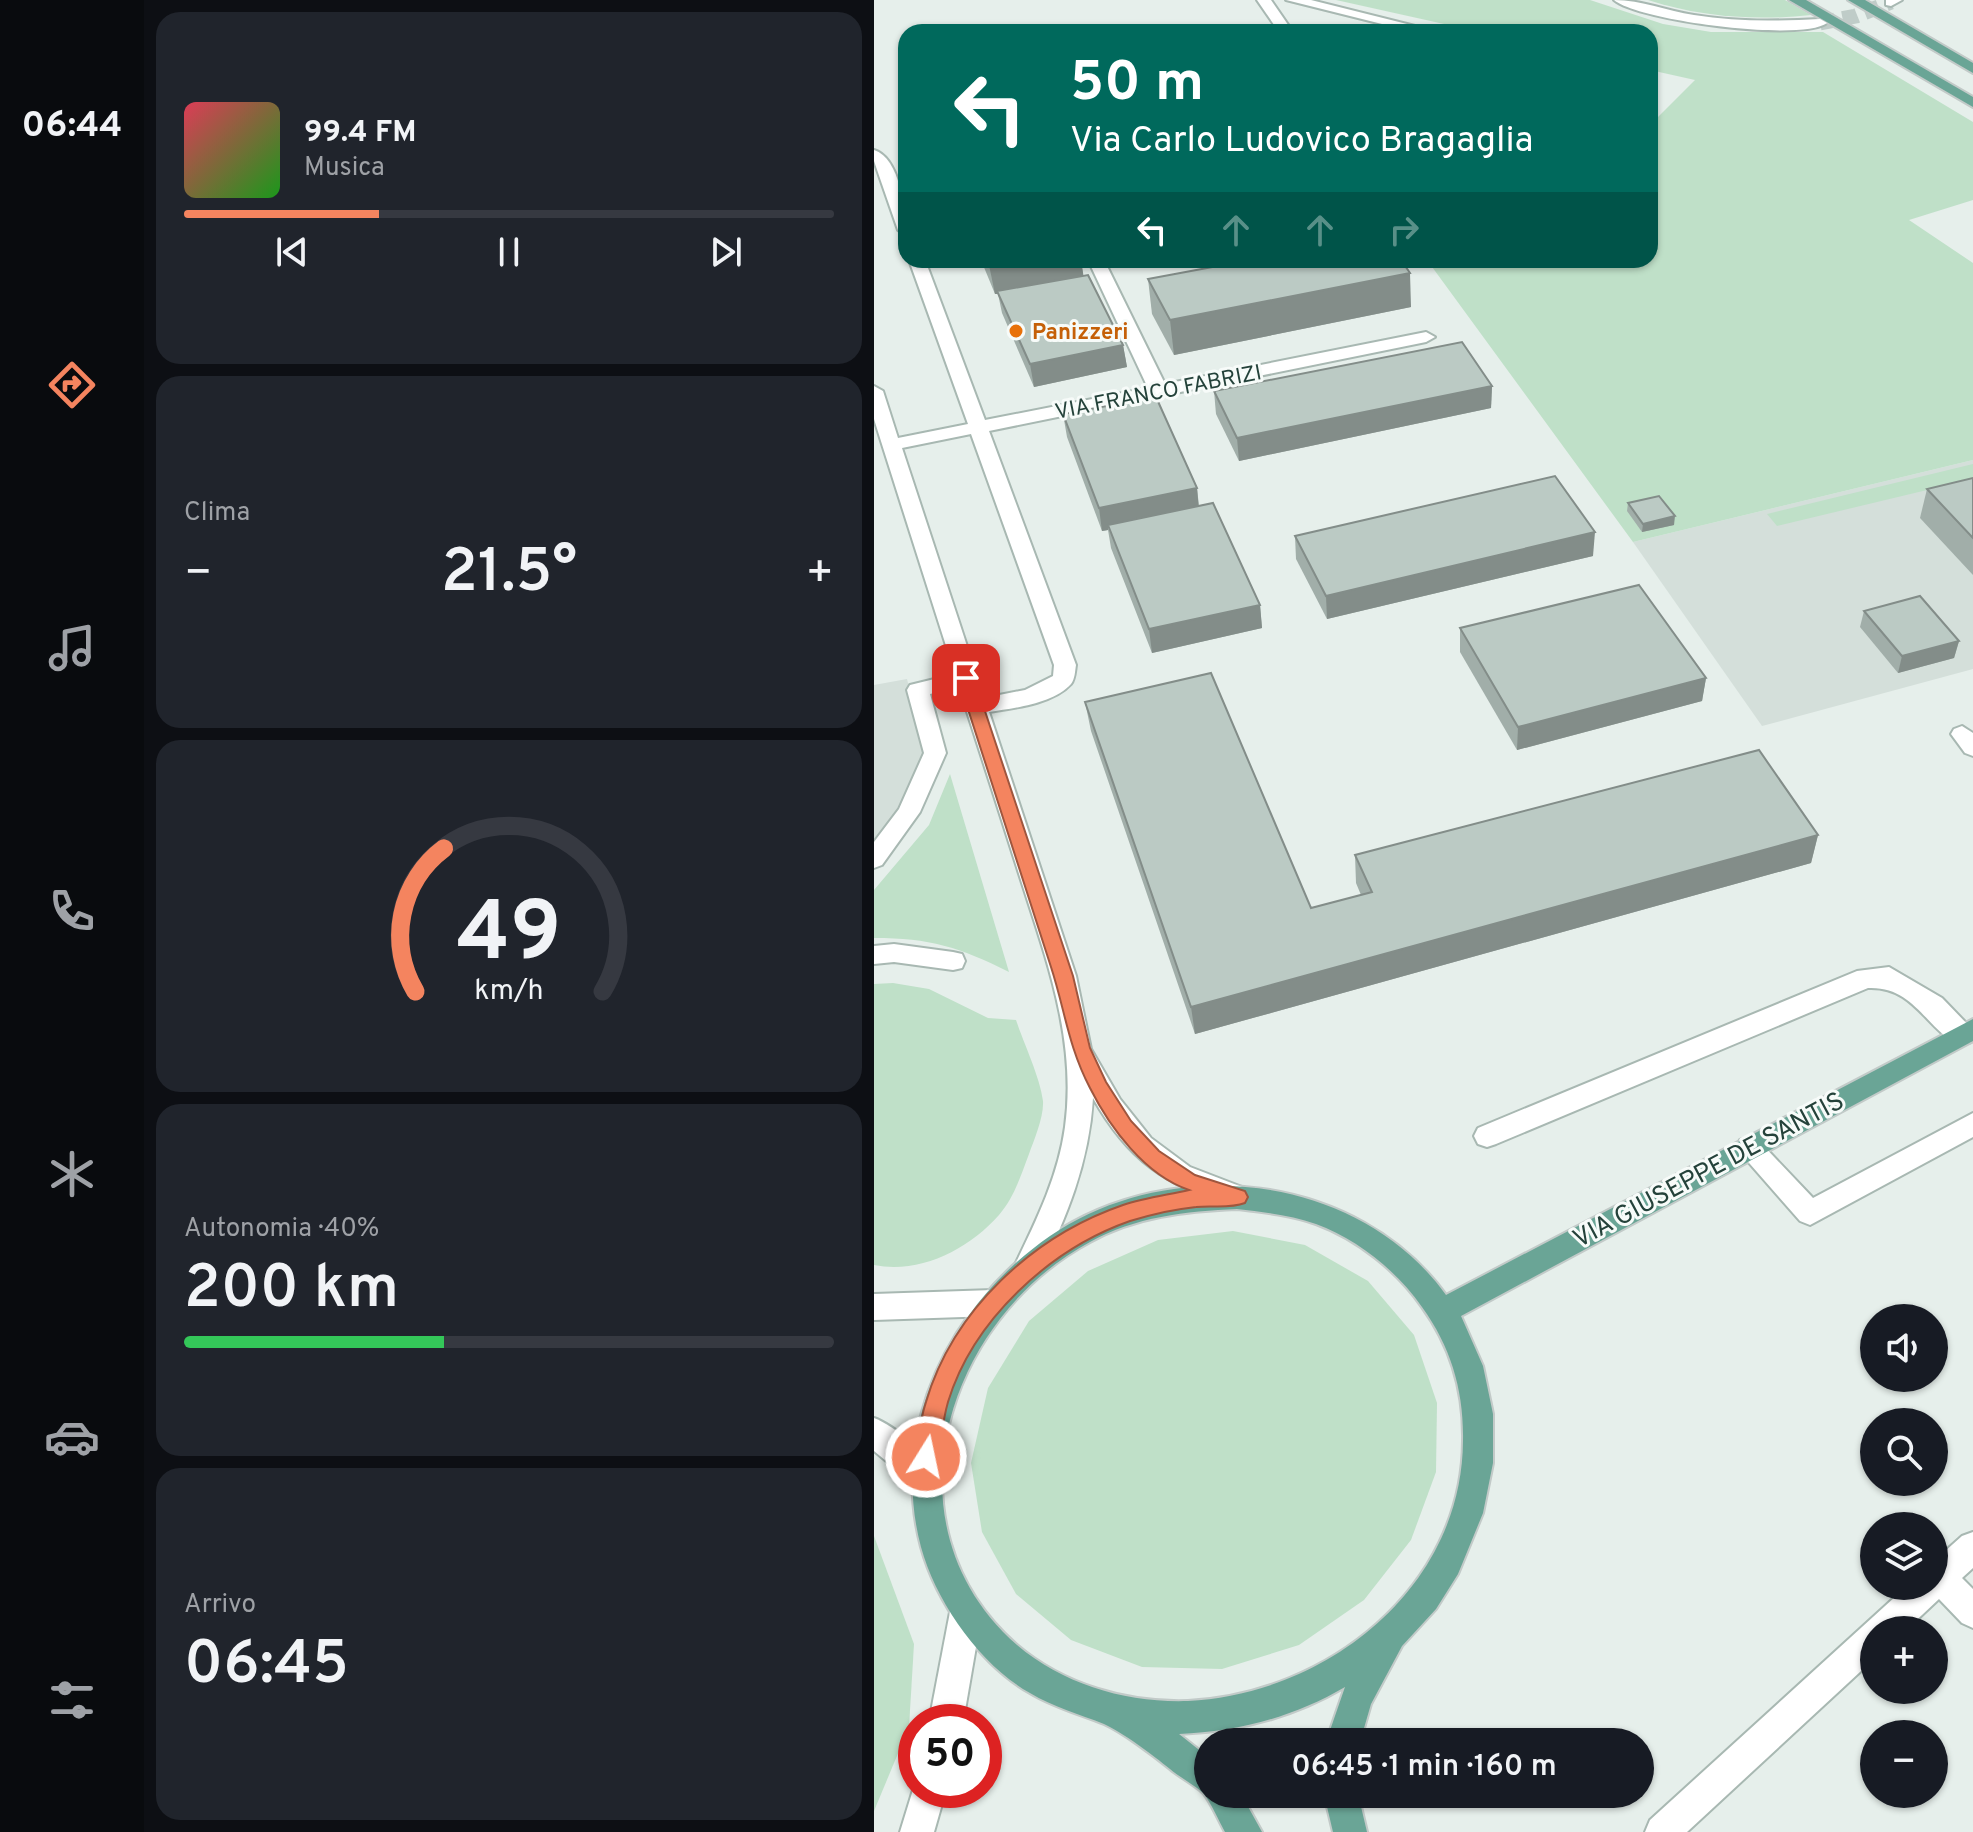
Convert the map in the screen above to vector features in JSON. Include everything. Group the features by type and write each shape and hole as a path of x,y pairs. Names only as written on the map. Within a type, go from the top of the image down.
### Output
{"main road":[{"path":"1796,0 1973,103"},
{"path":"1855,0 1973,69"},
{"name":"VIA GIUSEPPE DE SANTIS","path":"1444,1310 1968,1032"},
{"path":"1346,1728 1361,1688 1446,1564 1469,1509 1480,1443 1474,1381 1462,1345 1444,1310 1412,1271 1366,1235 1333,1218 1297,1206 1237,1197 1195,1198 1126,1213 1061,1244 1027,1269 993,1303 956,1356 937,1402 928,1439 925,1474 929,1525 944,1571 966,1612 1010,1660 1061,1692 1113,1711 1154,1717 1197,1718 1241,1712 1289,1698 1337,1674 1369,1653 1408,1617"},
{"path":"1113,1711 1194,1767"},
{"path":"1230,1808 1245,1832"},
{"path":"1344,1808 1350,1832"}],"street":[{"path":"1264,0 1280,24"},
{"path":"1293,0 1397,24"},
{"path":"1621,0 1664,14 1710,22 1760,26 1820,23"},
{"path":"874,155 881,159 898,207"},
{"path":"920,268 1065,665 1063,679 1051,689 1029,697 975,707"},
{"path":"1100,268 1159,391"},
{"name":"VIA FRANCO FABRIZI","path":"890,445 1426,337"},
{"path":"874,392 1064,976 1080,1048 1082,1101 1077,1141 1057,1208 1027,1269"},
{"path":"874,859 909,812 935,753 918,690 966,678"},
{"path":"874,955 894,953 953,961"},
{"path":"1487,1136 1866,978 1889,977 1968,1032"},
{"path":"1080,1048 1110,1107 1141,1148 1188,1182 1237,1197"},
{"path":"1749,1148 1810,1213 1973,1124"},
{"path":"874,1307 993,1303"},
{"path":"874,1432 925,1474"},
{"path":"1948,1569 1973,1547"},
{"path":"1948,1593 1973,1612"},
{"path":"1897,1616 1914,1600"},
{"path":"949,1704 966,1612"},
{"path":"1662,1832 1860,1650"},
{"path":"917,1832 924,1808"}],"shaded area":[{"path":"1973,460 1973,669 1762,726 1633,542"},
{"path":"907,679 925,753 898,814 874,846 874,685"}],"green space":[{"path":"1336,0 1590,0 1663,24 1711,32 1823,32 1973,122 1973,200 1909,220 1973,263 1973,460 1633,542 1433,268 1658,268 1658,117 1695,80 1658,72 1658,24 1444,24"},
{"path":"1648,0 1785,0 1811,15 1770,18 1729,16"},
{"path":"1973,464 1973,479 1777,526 1767,514"},
{"path":"950,774 1009,972 944,946 874,938 874,890 929,825"},
{"path":"893,983 929,989 988,1018 1016,1020 1043,1101 1038,1128 1020,1178 999,1215 958,1249 926,1262 891,1267 874,1265 874,984"},
{"path":"1233,1231 1305,1245 1368,1281 1414,1335 1437,1403 1436,1472 1411,1540 1364,1600 1299,1645 1222,1669 1142,1667 1071,1640 1016,1594 982,1532 971,1463 988,1388 1029,1321 1088,1271 1158,1240"},
{"path":"874,1536 914,1644 910,1704 898,1704 898,1753 874,1811"}],"building":[{"path":"1207,268 1407,268 1410,273 1170,320 1148,279"},
{"path":"1088,275 1123,345 1030,364 997,291"},
{"path":"1462,342 1492,386 1237,438 1214,391"},
{"path":"1156,397 1197,488 1099,508 1063,414"},
{"path":"1555,476 1595,532 1326,596 1295,536"},
{"path":"1973,478 1973,538 1927,489"},
{"path":"1659,496 1675,516 1643,524 1628,503"},
{"path":"1213,503 1260,605 1149,629 1108,525"},
{"path":"1639,585 1706,678 1518,727 1460,628"},
{"path":"1920,596 1959,641 1902,656 1864,611"},
{"path":"1211,673 1311,908 1372,892 1355,855 1759,750 1818,835 1191,1007 1085,702"}],"tunnel":[{"path":"1820,23 1856,16 1891,2"}],"place":[{"name":"Panizzeri","path":"1016,331"}],"route":[{"path":"926,1457 937,1402 956,1356 993,1303 1027,1269 1061,1244 1126,1213 1195,1198 1237,1197 1188,1182 1152,1157 1124,1126 1099,1086 1080,1048 1064,976 966,678"}]}
